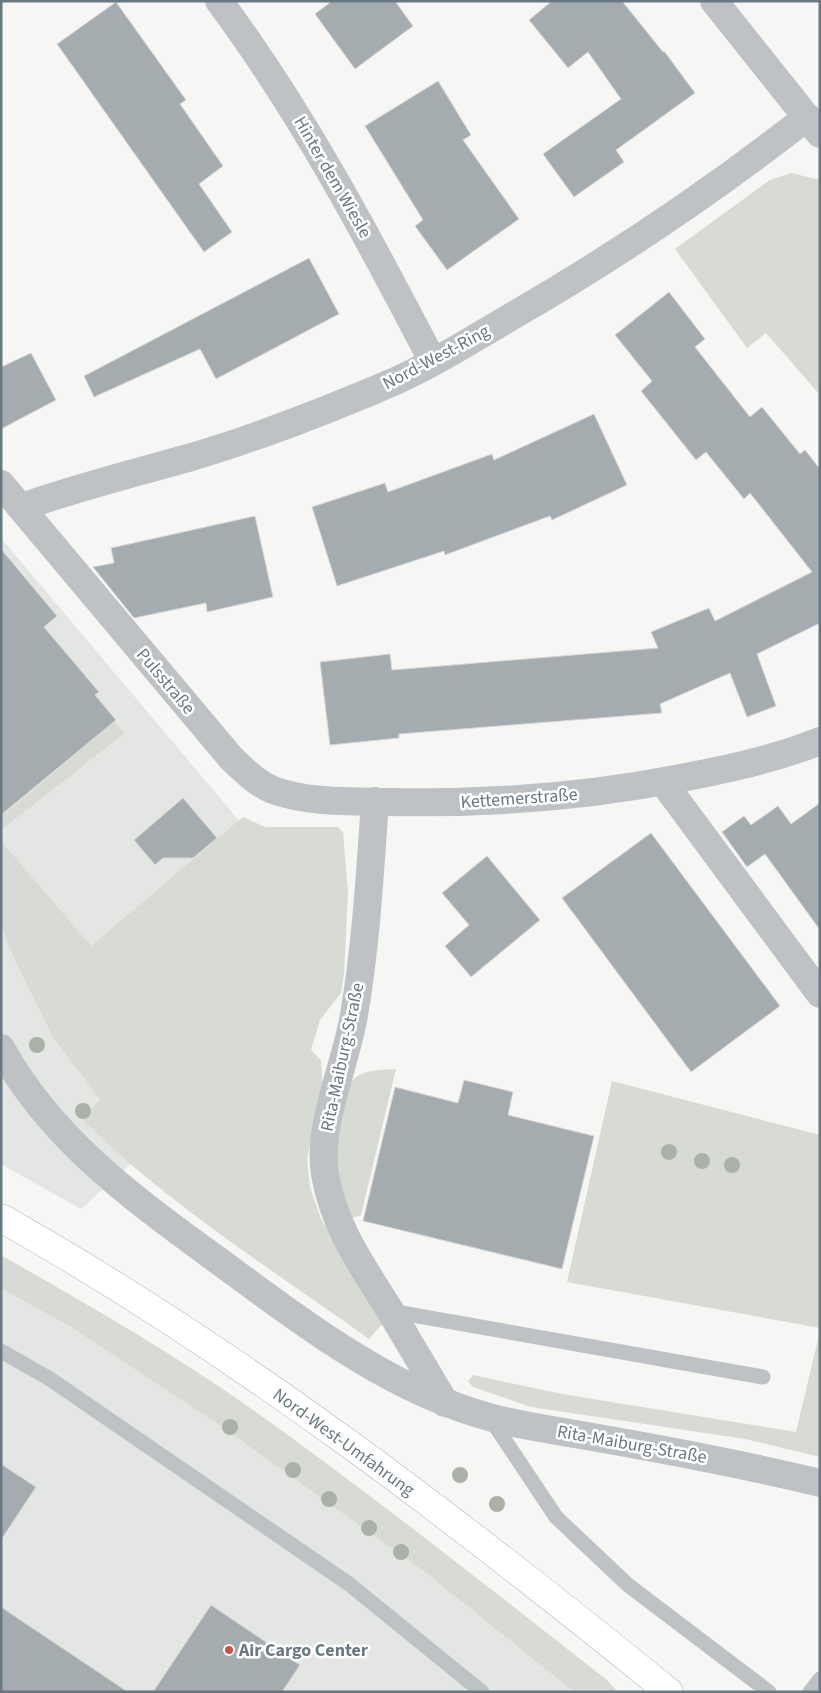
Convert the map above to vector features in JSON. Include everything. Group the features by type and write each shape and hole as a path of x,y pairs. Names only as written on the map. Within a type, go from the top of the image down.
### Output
{"main road":[{"name":"Nord-West-Umfahrung","path":"1,1218 153,1309 260,1380 358,1450 669,1692"}],"street":[{"name":"Hinter dem Wiesle","path":"219,1 273,78 308,133 363,228 433,362"},
{"path":"714,1 815,123"},
{"name":"Nord-West-Ring","path":"22,507 100,480 189,457 260,434 385,386 433,362 531,305 650,232 750,162 815,123"},
{"name":"Pulsstraße","path":"1,484 224,750 252,778 272,789 298,796 375,801"},
{"name":"Kettemerstraße","path":"375,801 464,803 530,799 663,782 764,760 820,741"},
{"path":"663,782 820,994"},
{"name":"Rita-Maiburg-Straße","path":"375,801 362,952 349,1039 326,1127 325,1173 338,1222 360,1266 390,1311 445,1403"},
{"name":"Rita-Maiburg-Straße","path":"1,1048 36,1102 66,1137 94,1165 155,1215 306,1326 378,1369 445,1403 490,1418 744,1464 820,1483"}],"lane":[{"path":"390,1311 763,1377"},
{"path":"1,1351 50,1379 349,1584 482,1692"},
{"path":"490,1418 556,1517 628,1585 769,1692"},
{"path":"810,1692 820,1679"}],"shaded area":[{"path":"791,173 820,180 820,395 766,333 747,348 675,249 770,180"},
{"path":"1,538 247,830 301,1009 81,1209 1,1164"},
{"path":"114,722 125,733 1,830 1,808 6,813"},
{"path":"243,817 265,827 338,827 343,832 348,892 344,974 341,993 320,1020 311,1050 321,1060 323,1087 307,1159 310,1187 321,1219 383,1323 369,1339 258,1262 185,1208 115,1151 83,1120 100,1099 53,1037 15,960 1,926 1,841 91,946"},
{"path":"396,1069 361,1215 349,1219 338,1182 335,1161 337,1136 346,1094 350,1084 359,1075 375,1070"},
{"path":"612,1081 820,1135 820,1328 567,1282"},
{"path":"1,1255 156,1346 246,1405 428,1541 607,1680 618,1692 574,1692 429,1575 221,1426 71,1327 1,1288"},
{"path":"1,1274 105,1330 600,1692 1,1692"},
{"path":"820,1331 820,1457 745,1439 531,1407 473,1387 468,1381 473,1375 562,1394 796,1432"}],"building":[{"path":"332,1 395,1 413,26 355,69 315,14"},
{"path":"552,1 622,1 664,51 695,93 616,150 624,162 574,197 543,154 621,99 588,52 568,68 529,20"},
{"path":"116,2 186,100 180,104 223,166 199,184 232,232 204,252 57,44"},
{"path":"438,81 471,135 463,140 519,219 447,270 415,226 423,220 365,126"},
{"path":"309,258 339,314 216,379 200,349 94,397 84,376"},
{"path":"669,292 705,339 695,347 750,417 762,407 800,454 805,450 820,469 820,623 757,654 776,706 747,717 730,673 660,704 662,713 399,734 399,738 330,745 320,662 390,654 392,670 658,648 651,632 709,608 715,621 812,572 750,493 744,499 706,452 696,460 641,391 652,381 615,335"},
{"path":"31,353 56,400 1,429 1,367"},
{"path":"594,414 627,485 552,520 550,516 445,555 444,551 337,586 312,507 385,483 388,492 492,454 494,460"},
{"path":"255,516 273,597 207,612 206,603 134,618 93,567 114,563 111,548"},
{"path":"1,549 57,616 44,627 99,692 95,695 116,720 1,815"},
{"path":"183,798 217,838 193,858 163,858 155,865 134,840"},
{"path":"820,803 820,930 765,854 747,867 722,832 744,816 751,825 778,806 791,824"},
{"path":"651,833 780,1006 691,1072 562,898"},
{"path":"487,856 540,920 471,977 445,946 469,925 442,893"},
{"path":"464,1080 513,1092 508,1115 594,1136 562,1269 363,1221 395,1087 458,1103"},
{"path":"1,1464 36,1487 1,1540"},
{"name":"Air Cargo Center","path":"211,1605 300,1665 282,1692 153,1692"},
{"path":"1,1607 128,1692 1,1692"}],"place":[{"name":"Air Cargo Center","path":"229,1650"}]}
